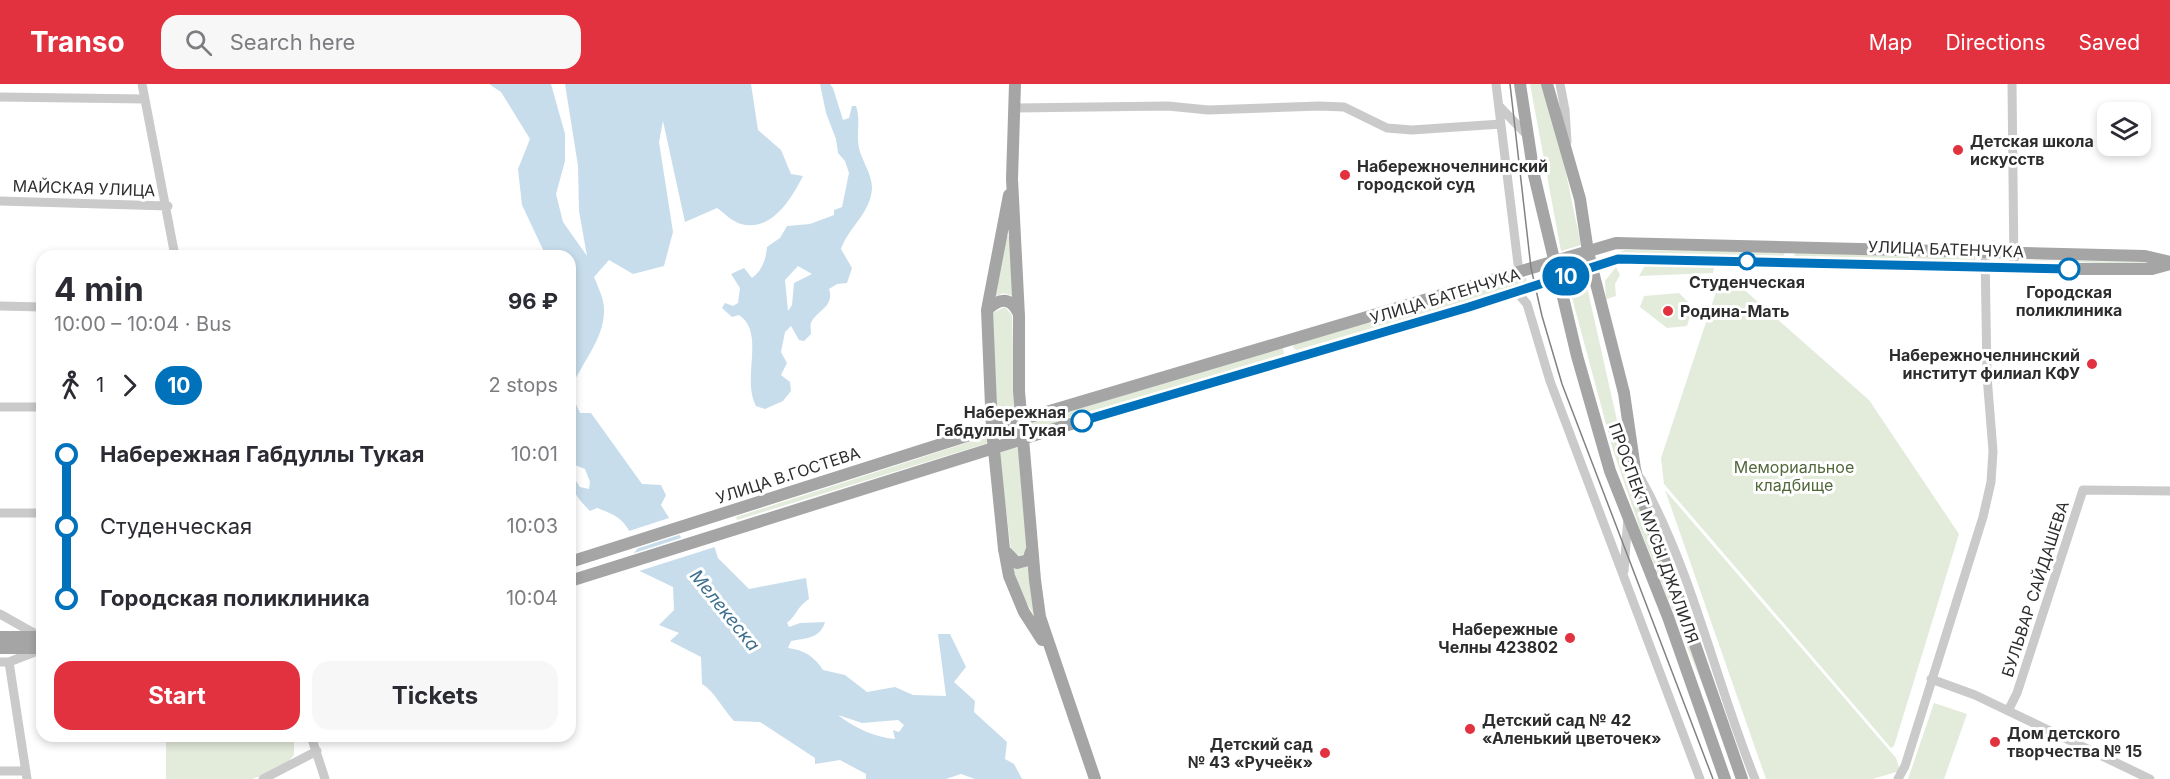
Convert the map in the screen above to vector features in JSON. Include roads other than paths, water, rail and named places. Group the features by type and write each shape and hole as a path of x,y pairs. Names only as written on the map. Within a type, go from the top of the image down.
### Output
{"main road":[{"path":"1015,84 1012,180 1019,316 1020,420 1032,549 1040,617 1095,779"},
{"name":"ПРОСПЕКТ МУСЫ ДЖАЛИЛЯ","path":"1520,84 1534,175 1587,391 1610,471 1668,617 1725,779"},
{"name":"ПРОСПЕКТ МУСЫ ДЖАЛИЛЯ","path":"1547,84 1580,199 1588,252 1624,393 1635,469 1647,515 1742,779"},
{"path":"1012,180 987,310 992,430 1004,549 1009,576 1017,597 1054,658"},
{"name":"УЛИЦА БАТЕНЧУКА","path":"976,433 1616,243 2153,256 2170,263"},
{"path":"1782,261 1790,253 1783,247"},
{"name":"УЛИЦА БАТЕНЧУКА","path":"576,579 890,480 1517,292 1592,267 1629,259 1782,261 1985,268 2152,269 2170,263"},
{"path":"987,310 1000,300 1007,300 1014,304 1019,316"},
{"path":"1294,338 1288,343 1287,349 1298,357"},
{"name":"УЛИЦА В.ГОСТЕВА","path":"576,560 976,433"},
{"path":"1004,549 1017,563 1028,560 1032,549"},
{"path":"0,637 36,642"},
{"path":"0,648 36,644"}],"street":[{"path":"142,84 168,206 174,250"},
{"path":"1496,84 1519,272"},
{"path":"1560,84 1565,110 1568,151"},
{"path":"2012,84 2014,268"},
{"path":"0,97 145,99"},
{"path":"1015,108 1168,106 1208,110 1319,106 1344,107 1387,128 1412,130 1501,124"},
{"path":"1499,106 1528,136"},
{"name":"МАЙСКАЯ УЛИЦА","path":"0,201 168,206"},
{"path":"1898,779 1905,765 1983,517 1990,482 1993,451 1987,376 1985,252"},
{"path":"1517,292 1527,304 1550,381 1700,779"},
{"path":"0,306 36,307"},
{"path":"0,408 36,407"},
{"path":"1635,469 1659,512 1710,645 1755,779"},
{"name":"БУЛЬВАР САЙДАШЕВА","path":"2008,711 2017,693 2083,490 2170,491"},
{"path":"0,513 36,513"},
{"path":"1624,579 1628,514"},
{"path":"0,614 36,639"},
{"path":"0,771 26,775 4,662 36,646"},
{"path":"1931,679 1975,695 2150,779"},
{"path":"313,742 326,779"},
{"path":"263,779 317,752"}],"water":[{"path":"489,84 551,84 565,134 565,161 556,194 563,222 587,256 579,211 578,166 565,84 751,84 758,130 781,150 791,174 803,176 779,212 762,223 741,224 717,208 685,222 663,121 659,142 673,232 664,266 633,274 609,260 594,277 603,301 603,320 597,341 576,379 576,250 543,250 522,205 518,169 530,139 501,92"},
{"path":"820,84 830,84 833,88 843,120 849,118 852,106 856,106 859,148 870,178 871,197 864,213 841,249 852,268 847,283 837,284 829,289 827,305 813,319 811,334 804,341 799,340 791,326 785,332 781,352 787,363 781,375 790,382 791,391 783,401 765,409 756,406 752,395 752,344 747,323 739,315 732,317 722,308 725,303 733,306 738,303 740,288 731,274 744,268 752,278 763,264 767,247 780,238 787,226 810,224 834,215 834,210 842,207 849,173 845,161 838,153 836,139 826,113","holes":["798,266 812,274 794,283 792,305 788,311 785,280"]},
{"name":"Мелекеска","path":"576,404 580,413 591,413 642,484 661,485 666,495 661,505 685,544 710,533 718,558 749,589 806,578 809,599 787,623 789,627 800,623 825,622 816,635 791,641 788,648 808,654 823,670 845,675 867,692 895,687 913,695 946,696 938,634 950,634 966,667 954,682 975,701 974,712 1007,742 1005,759 1014,764 1022,779 975,779 961,774 946,779 866,779 866,774 840,760 815,764 815,758 760,722 734,721 715,696 702,684 701,657 670,641 679,633 659,625 674,610 673,587 625,564 638,548 623,522 597,508 590,511 576,495 576,481 580,487 589,489 590,482 585,469 576,465","holes":["838,715 862,723 898,720 904,725 899,732 893,730 895,739 865,731"]}],"tram line":[{"path":"1510,84 1531,268 1542,316 1562,384 1713,779"}],"place":[{"name":"Детская школа искусств","path":"1958,150"},
{"name":"Набережночелнинский городской суд","path":"1345,175"},
{"name":"Студенческая","path":"1747,261"},
{"name":"Городская поликлиника","path":"2069,269"},
{"name":"Родина-Мать","path":"1668,311"},
{"name":"Набережночелнинский институт филиал КФУ","path":"2092,364"},
{"name":"Набережная Габдуллы Тукая","path":"1082,421"},
{"name":"Набережные Челны 423802","path":"1570,638"},
{"name":"Детский сад № 42 «Аленький цветочек»","path":"1470,729"},
{"name":"Дом детского творчества № 15","path":"1995,742"},
{"name":"Детский сад № 43 «Ручеёк»","path":"1325,753"}],"park label":[{"name":"Мемориальное кладбище","path":"1794,476"}]}
